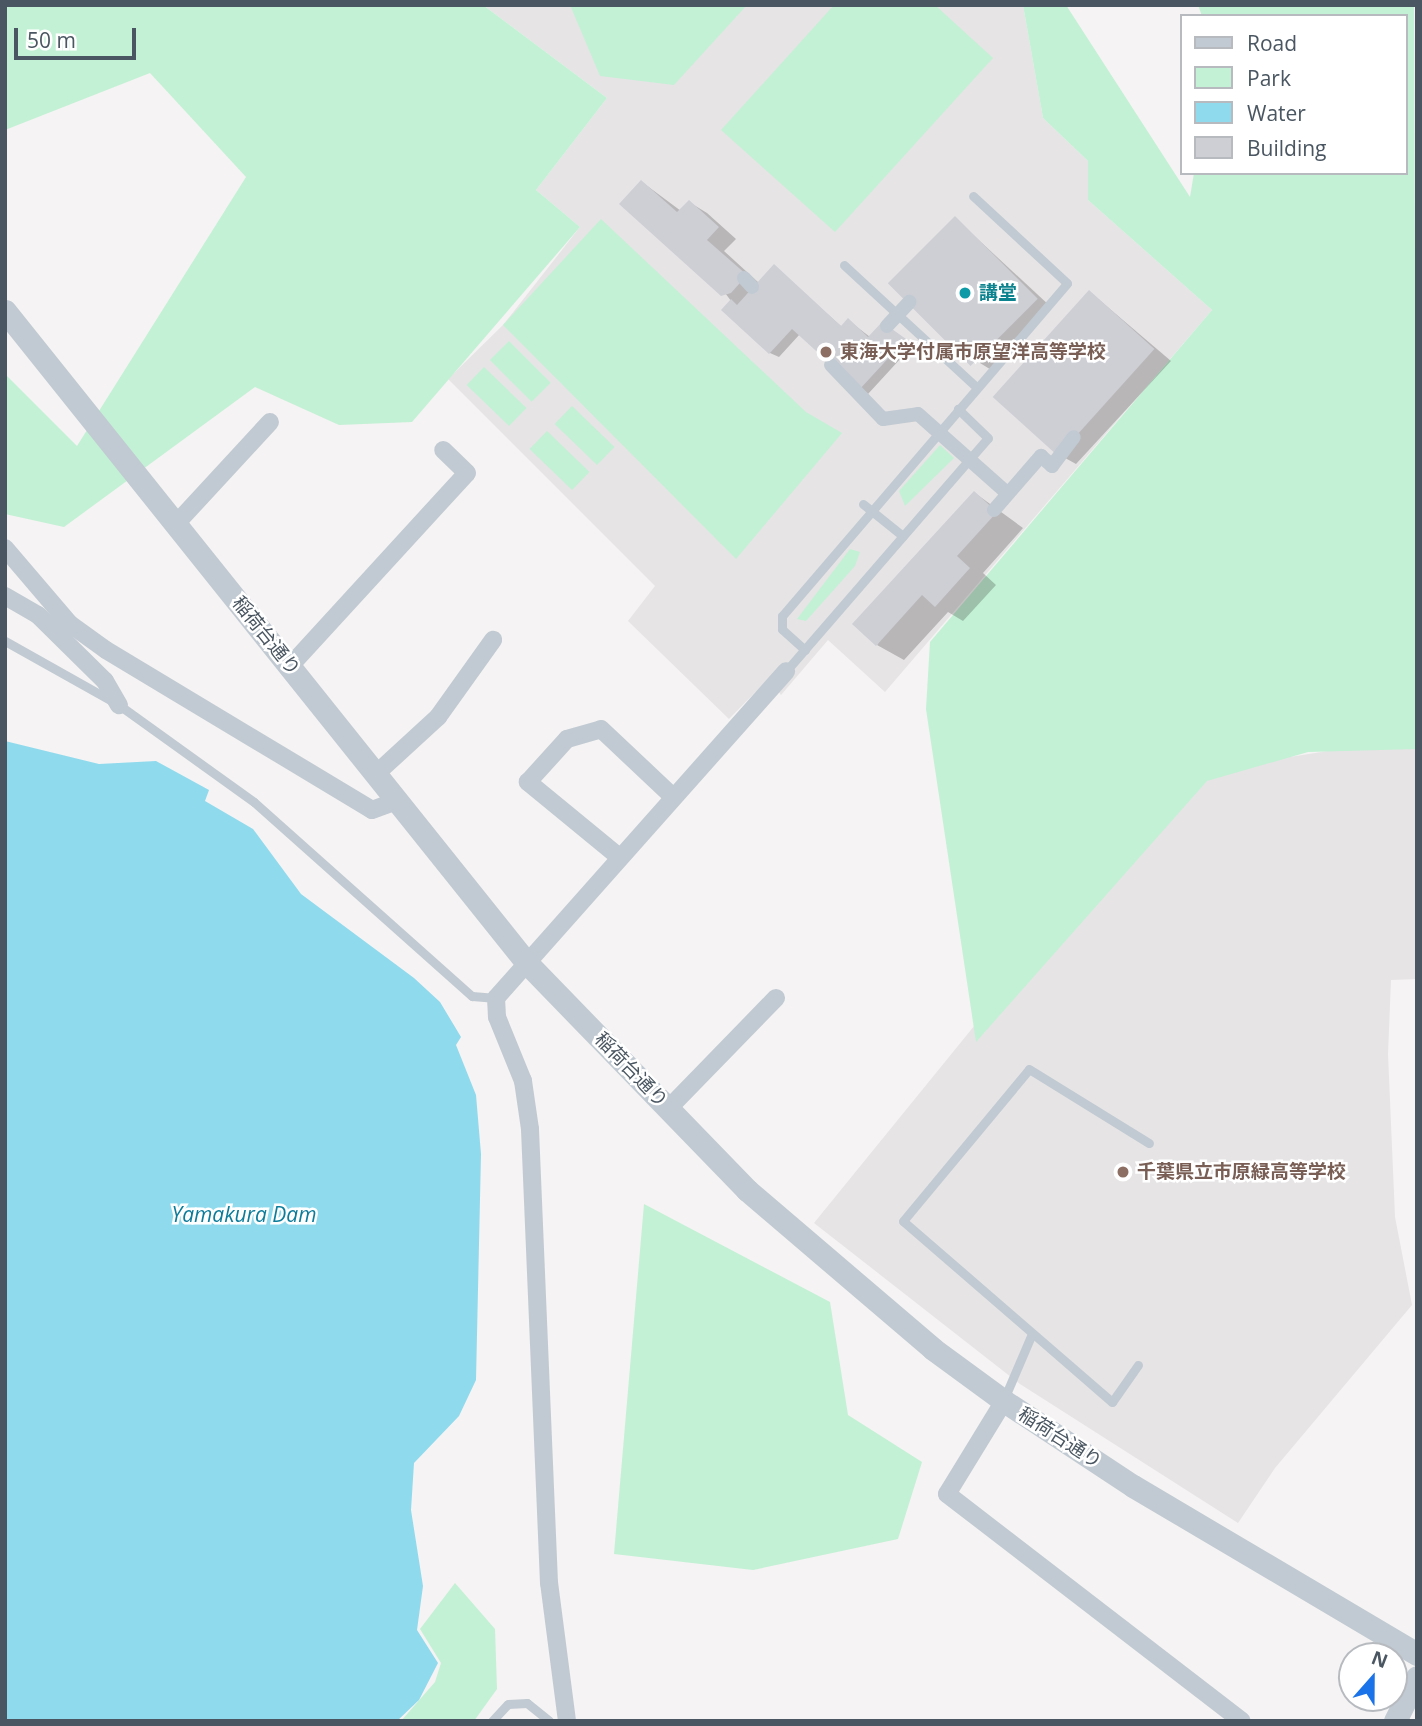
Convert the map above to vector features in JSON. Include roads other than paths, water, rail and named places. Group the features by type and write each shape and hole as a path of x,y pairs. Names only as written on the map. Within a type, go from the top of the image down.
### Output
{"street":[{"path":"887,326 909,302"},
{"name":"稲荷台通り","path":"5,311 526,962 747,1189 933,1349 1004,1401 1133,1486 1417,1654"},
{"path":"831,365 883,418 918,414 1007,494"},
{"path":"175,525 270,422"},
{"path":"994,510 1041,456 1052,466 1074,437"},
{"path":"291,666 467,473 443,450"},
{"path":"5,548 70,624 106,650 372,810 399,800"},
{"path":"5,596 38,615 119,705"},
{"path":"377,773 439,717 493,640"},
{"path":"567,1721 548,1569 530,1129 523,1081 497,1017 496,998 618,856 786,671"},
{"path":"618,856 528,782 567,739 601,729 672,796"},
{"path":"668,1109 776,998"},
{"path":"1004,1401 947,1494 1242,1721"},
{"path":"1395,1721 1417,1677"}],"lane":[{"path":"805,650 782,629 782,617 867,507 958,409 974,386 1067,283 973,196"},
{"path":"844,265 974,386"},
{"path":"786,671 988,438 958,409"},
{"path":"867,507 903,536"},
{"path":"5,641 119,705 254,802 472,996 496,998"},
{"path":"1138,1365 1112,1402 1031,1336 903,1220 1029,1069 1149,1143"},
{"path":"1004,1401 1031,1336"},
{"path":"492,1721 508,1704 527,1703 549,1721"}],"water":[{"name":"Yamakura Dam","path":"5,741 99,764 156,761 209,790 205,801 253,829 301,894 414,978 440,1002 461,1037 456,1045 476,1095 481,1154 476,1380 459,1416 414,1463 411,1510 423,1586 417,1630 438,1663 419,1700 397,1721 5,1721"}],"place":[{"name":"講堂","path":"965,293"},
{"name":"東海大学付属市原望洋高等学校","path":"826,352"},
{"name":"千葉県立市原緑高等学校","path":"1123,1172"}]}
